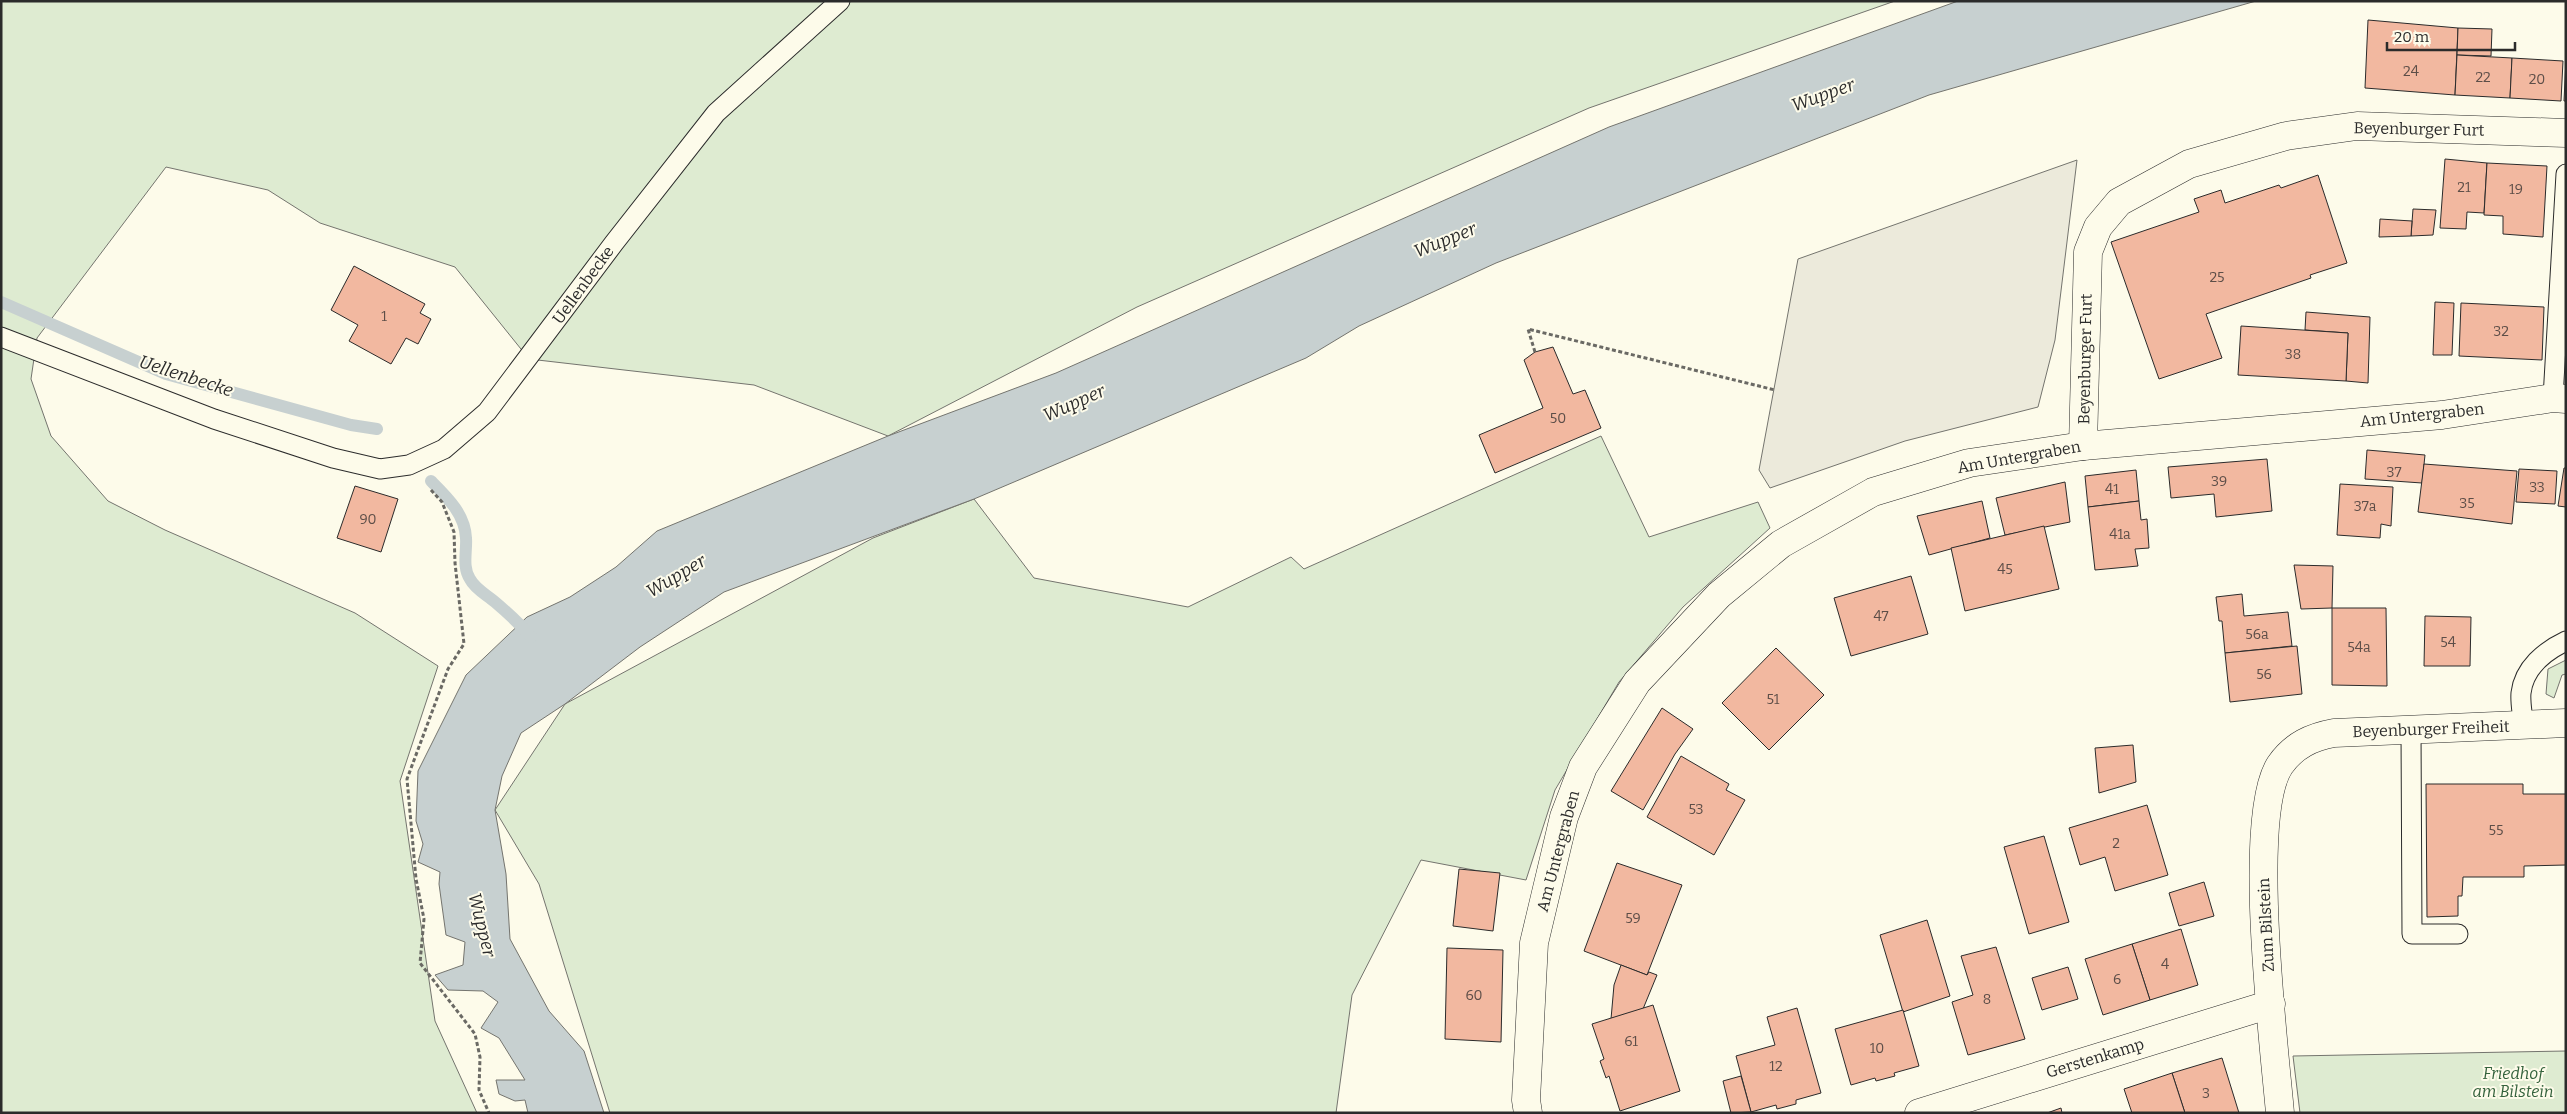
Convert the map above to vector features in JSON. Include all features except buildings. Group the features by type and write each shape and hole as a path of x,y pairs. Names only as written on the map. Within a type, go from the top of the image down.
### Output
{"street":[{"name":"Beyenburger Furt","path":"2083,446 2088,252 2098,227 2119,202 2189,164 2286,136 2357,126 2566,133"},
{"name":"Am Untergraben","path":"1528,1113 1534,943 1564,817 1583,767 1637,682 1719,595 1782,544 1873,492 1969,463 2083,446 2442,415 2560,398"},
{"name":"Beyenburger Freiheit","path":"2298,746 2313,737 2334,732 2566,724"},
{"name":"Zum Bilstein","path":"2280,1113 2270,1004 2263,877 2268,800 2280,766 2298,746"},
{"name":"Gerstenkamp","path":"1919,1113 2270,1004"}],"lane":[{"name":"Uellenbecke","path":"1,337 214,419 333,458 380,469 408,465 444,449 487,412 614,243 716,113 840,1"},
{"path":"2560,398 2566,174"},
{"path":"2523,725 2521,692 2530,670 2539,658 2566,641"},
{"path":"2411,729 2412,934 2458,934"}],"path":[{"path":"1535,352 1528,329 1775,390"},
{"path":"408,465 442,502 454,532 455,563 464,644 448,669 407,779 416,879 424,919 420,963 475,1034 480,1057 479,1090 489,1113"}],"green space":[{"path":"1,1 1895,1 1589,108 1137,307 888,436 754,385 529,359 455,267 320,223 268,190 166,167 37,338 31,379 51,436 108,501 165,530 355,613 438,666 400,781 435,1021 477,1113 1,1113"},
{"path":"1601,436 1649,537 1758,502 1770,528 1683,607 1619,682 1555,790 1526,880 1421,860 1352,995 1336,1113 610,1113 539,884 495,810 565,704 873,538 974,499 1034,578 1188,607 1291,557 1304,569"},
{"path":"2566,660 2566,674 2562,675 2554,698 2546,694 2548,669"},
{"name":"Friedhof am Bilstein","path":"2566,1051 2566,1113 2300,1113 2293,1056"}],"shaded area":[{"path":"2077,160 2055,340 2038,407 1905,441 1770,488 1759,470 1798,259"}],"water":[{"name":"Wupper","path":"1958,1 2256,1 1929,95 1496,263 1359,326 1306,358 974,499 724,592 640,647 565,704 521,733 502,776 495,810 506,874 510,939 549,1011 584,1051 604,1113 528,1113 525,1100 515,1101 499,1094 496,1080 525,1080 499,1038 481,1028 498,1002 483,991 448,990 435,975 463,965 465,942 446,935 439,884 440,872 418,862 423,844 416,821 418,771 466,675 527,617 570,597 616,567 657,531 888,436 1056,373 1609,127"}],"waterway":[{"name":"Uellenbecke","path":"1,302 166,374 351,425 377,429"},
{"name":"Uellenbecke","path":"431,481 454,506 462,521 466,538 466,569 472,583 509,614 531,637"}]}
